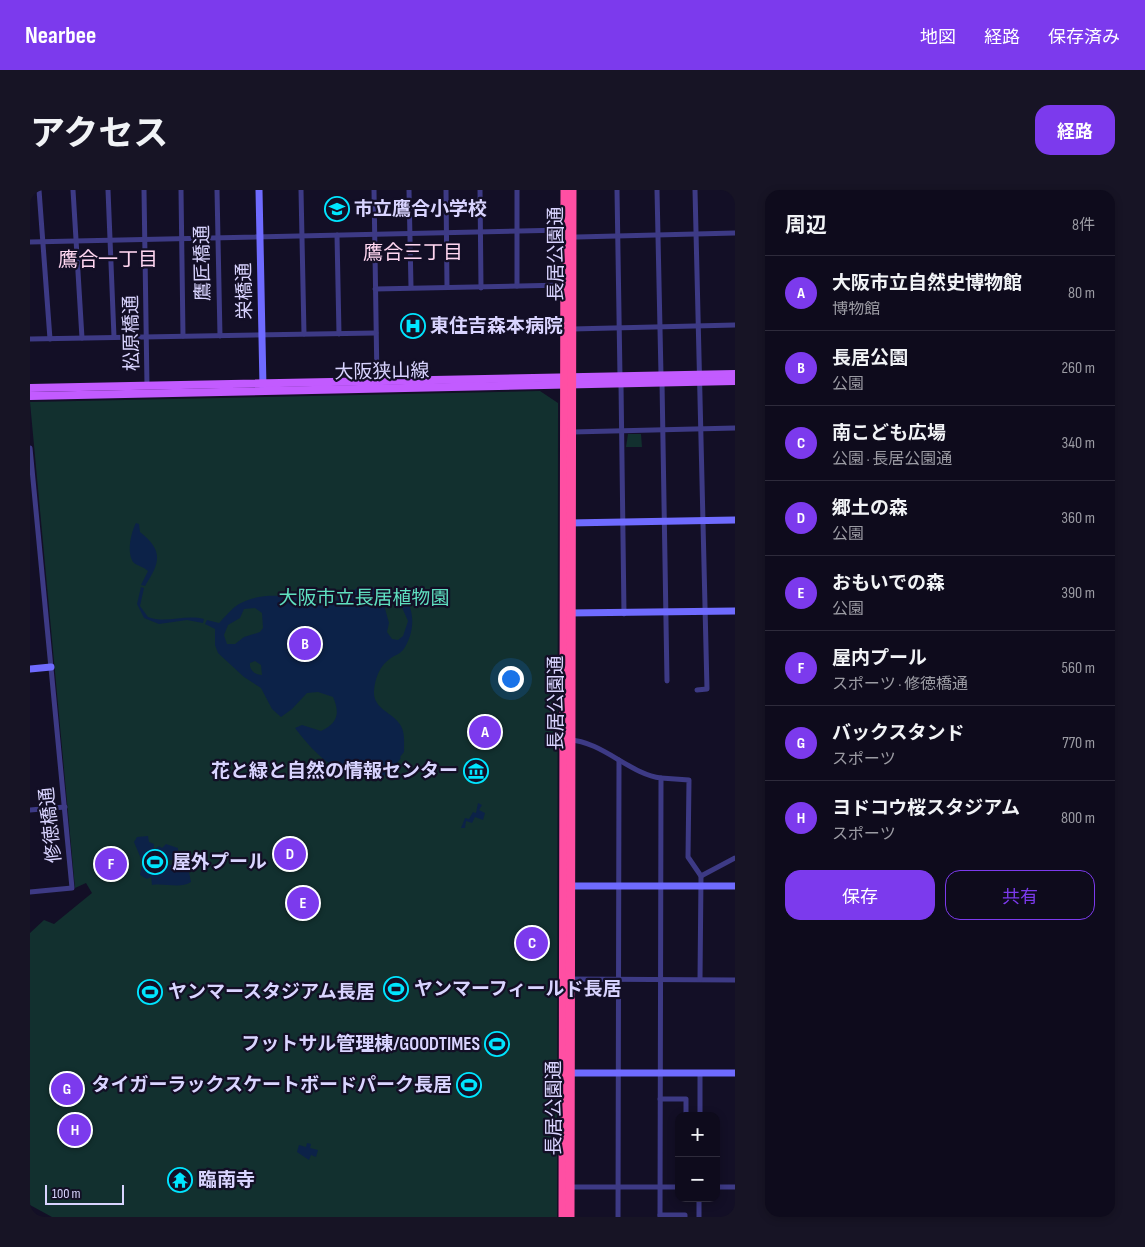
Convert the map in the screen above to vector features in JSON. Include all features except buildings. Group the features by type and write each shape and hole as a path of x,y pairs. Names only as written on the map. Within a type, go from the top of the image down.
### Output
{"highway":[{"name":"長居公園通","path":"565,190 565,285 572,432 568,523"},
{"name":"長居公園通","path":"570,1217 567,979 568,523 569,381 572,329 572,190"},
{"name":"長居公園通","path":"563,1217 567,1072"}],"main road":[{"name":"大阪狭山線","path":"30,388 263,387 621,380 699,378 735,374"},
{"name":"大阪狭山線","path":"699,378 735,381"},
{"name":"大阪狭山線","path":"30,396 377,381 569,381"}],"street":[{"path":"39,190 50,339"},
{"path":"73,190 82,338"},
{"path":"108,190 114,337"},
{"name":"松原橋通","path":"144,190 147,386"},
{"path":"181,190 184,336"},
{"name":"鷹匠橋通","path":"217,190 220,336"},
{"name":"栄橋通","path":"259,190 263,387"},
{"path":"301,190 304,334"},
{"path":"374,190 377,381"},
{"path":"409,190 411,288"},
{"path":"446,190 447,287"},
{"path":"480,190 481,288"},
{"path":"517,190 517,286"},
{"path":"617,190 624,522 624,614"},
{"path":"657,190 667,681"},
{"path":"695,190 707,689 697,690"},
{"path":"30,242 110,238 517,230 565,230 572,237 735,234"},
{"path":"337,235 340,334"},
{"path":"375,289 565,285"},
{"path":"572,329 735,326"},
{"path":"30,339 376,333"},
{"path":"572,432 735,428"},
{"name":"修徳橋通","path":"30,448 72,888 30,892"},
{"path":"568,523 735,520"},
{"path":"30,527 37,526"},
{"path":"569,613 624,614 735,610"},
{"path":"30,668 51,667"},
{"path":"568,740 591,744 619,760 661,778 690,780 688,857 701,876 700,979"},
{"path":"618,1217 619,760"},
{"path":"661,778 660,1216 685,1215 684,1217"},
{"path":"30,810 65,807"},
{"path":"701,876 735,858"},
{"path":"568,886 735,886"},
{"path":"567,979 735,980"},
{"path":"567,1072 735,1072"},
{"path":"700,1073 700,1112"},
{"path":"660,1099 686,1099 686,1112"},
{"path":"570,1187 675,1187"},
{"path":"720,1187 735,1187"},
{"path":"699,1202 699,1217"}],"green space":[{"name":"大阪市立長居植物園","path":"540,391 558,403 557,1217 52,1217 30,1205 30,933 44,920 54,924 92,893 86,883 75,888 30,402"},
{"path":"628,434 641,434 642,447 626,447"}],"water":[{"path":"136,523 139,524 140,532 153,545 157,558 154,571 145,586 141,585 148,571 134,563 130,554 131,537"},
{"path":"141,587 144,588 140,606 148,617 162,620 197,618 204,619 203,623 187,620 159,624 144,618 137,604"},
{"path":"359,588 390,589 399,593 410,606 412,624 408,642 402,651 384,664 377,677 374,691 380,707 398,721 404,738 404,752 401,758 389,772 380,778 378,776 352,774 330,764 312,748 295,728 302,725 321,731 331,725 337,713 333,697 318,692 307,693 292,709 281,717 272,709 261,688 244,677 218,653 215,645 215,629 205,624 207,620 219,623 236,606 247,600 264,596 308,599 309,605 332,603 337,600 337,596","holes":["391,600 400,603 408,621 403,636 398,640 392,639 387,632 389,623 384,605","255,608 262,613 263,628 260,632 244,637 235,644 227,644 224,635 228,625 240,618 244,609","255,661 261,665 262,675 253,672 250,668 250,663"]},
{"path":"478,803 482,805 479,810 485,813 483,820 475,817 472,823 466,821 465,828 461,828 465,818 469,819 473,812 476,813"},
{"path":"148,836 149,842 154,844 154,856 149,861 142,861 134,842 137,837"},
{"path":"166,844 178,848 178,855 173,860 162,860 157,856 155,849 159,846 162,848"},
{"path":"142,865 156,870 162,865 176,865 189,872 191,882 182,885 152,885 151,877 147,879 140,875"},
{"path":"307,1143 311,1144 310,1148 318,1150 316,1157 311,1155 309,1160 297,1152 299,1145 306,1147"}],"place":[{"name":"市立鷹合小学校","path":"337,209"},
{"name":"東住吉森本病院","path":"413,326"},
{"name":"長居公園","path":"305,644"},
{"name":"大阪市立自然史博物館","path":"485,732"},
{"name":"花と緑と自然の情報センター","path":"476,771"},
{"name":"郷土の森","path":"290,854"},
{"name":"屋外プール","path":"155,862"},
{"name":"屋内プール","path":"111,864"},
{"name":"おもいでの森","path":"303,903"},
{"name":"南こども広場","path":"532,943"},
{"name":"ヤンマーフィールド長居","path":"396,989"},
{"name":"ヤンマースタジアム長居","path":"150,992"},
{"name":"フットサル管理棟/GOODTIMES","path":"497,1044"},
{"name":"タイガーラックスケートボードパーク長居","path":"469,1085"},
{"name":"バックスタンド","path":"67,1089"},
{"name":"ヨドコウ桜スタジアム","path":"75,1130"},
{"name":"臨南寺","path":"180,1180"}],"district":[{"name":"鷹合三丁目","path":"413,253"},
{"name":"鷹合一丁目","path":"108,260"}]}
